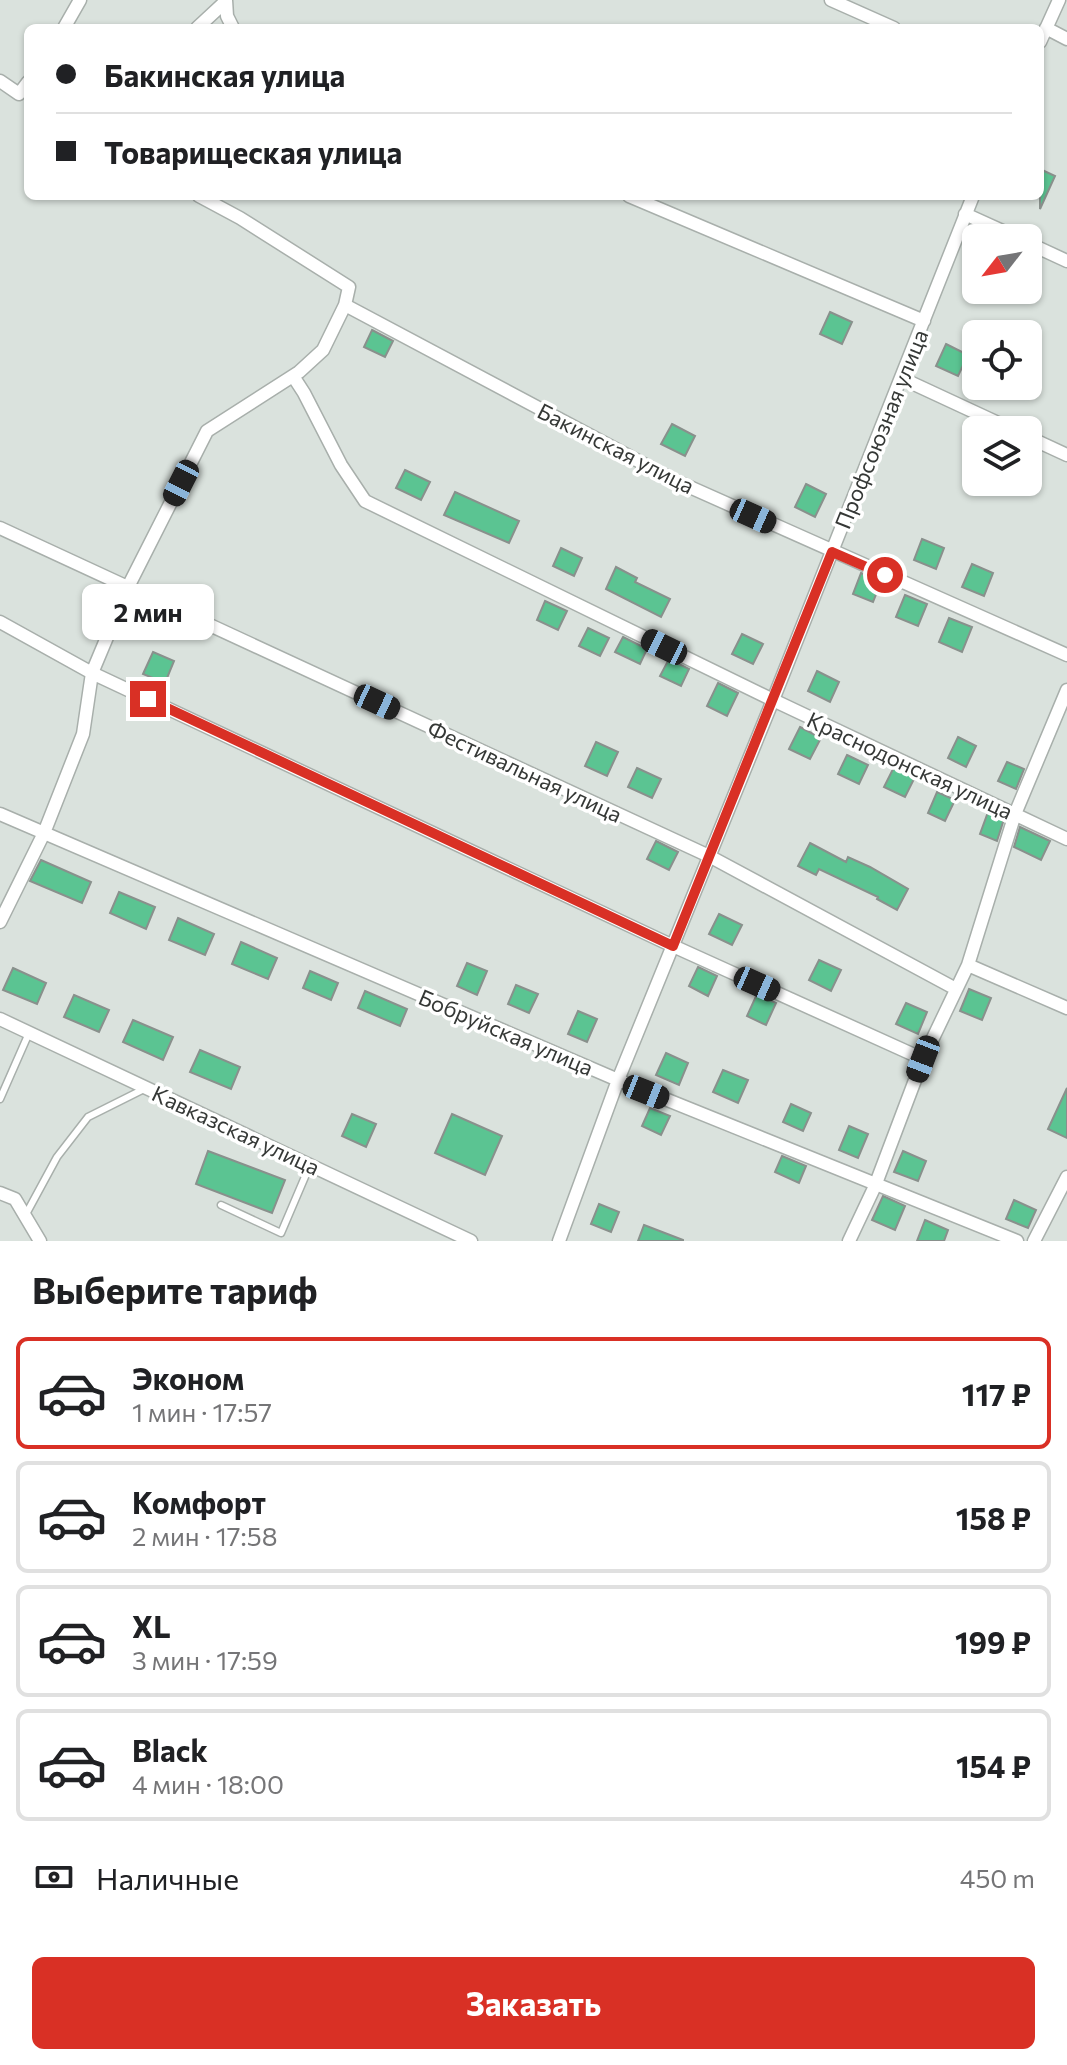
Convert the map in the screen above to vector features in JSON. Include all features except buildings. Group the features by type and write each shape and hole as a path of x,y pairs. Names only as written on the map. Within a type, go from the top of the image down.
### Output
{"street":[{"path":"66,24 80,0"},
{"path":"201,24 226,0"},
{"path":"226,0 231,24"},
{"path":"831,0 885,24"},
{"path":"1044,33 1059,0"},
{"path":"1046,28 1067,39"},
{"path":"0,81 19,94 24,87"},
{"path":"0,922 44,833 83,734 92,673 128,587 207,431 293,376 323,350 345,305 349,287 206,200"},
{"path":"638,200 924,321"},
{"name":"Профсоюзная улица","path":"559,1241 618,1080 971,200"},
{"path":"965,214 987,224"},
{"path":"1042,249 1067,261"},
{"name":"Бакинская улица","path":"345,305 674,480 1067,655"},
{"name":"Краснодонская улица","path":"293,376 341,465 365,501 1067,839"},
{"path":"901,378 983,416"},
{"path":"1042,443 1067,455"},
{"name":"Фестивальная улица","path":"0,528 709,856 956,989"},
{"path":"0,622 92,673 673,946 923,1059"},
{"path":"849,1241 875,1186 923,1059 968,965 1015,814 1067,690"},
{"name":"Бобруйская улица","path":"0,814 618,1080 1017,1241"},
{"path":"968,965 1067,1008"},
{"name":"Кавказская улица","path":"0,1019 471,1241"},
{"path":"1034,1241 1067,1177"},
{"path":"0,1193 15,1199 40,1241"}],"lane":[{"path":"0,1099 29,1033"},
{"path":"25,1216 57,1157 88,1117 146,1088"},
{"path":"221,1205 281,1233 310,1165"}],"route":[{"path":"148,699 673,946 832,552 885,575"}]}
